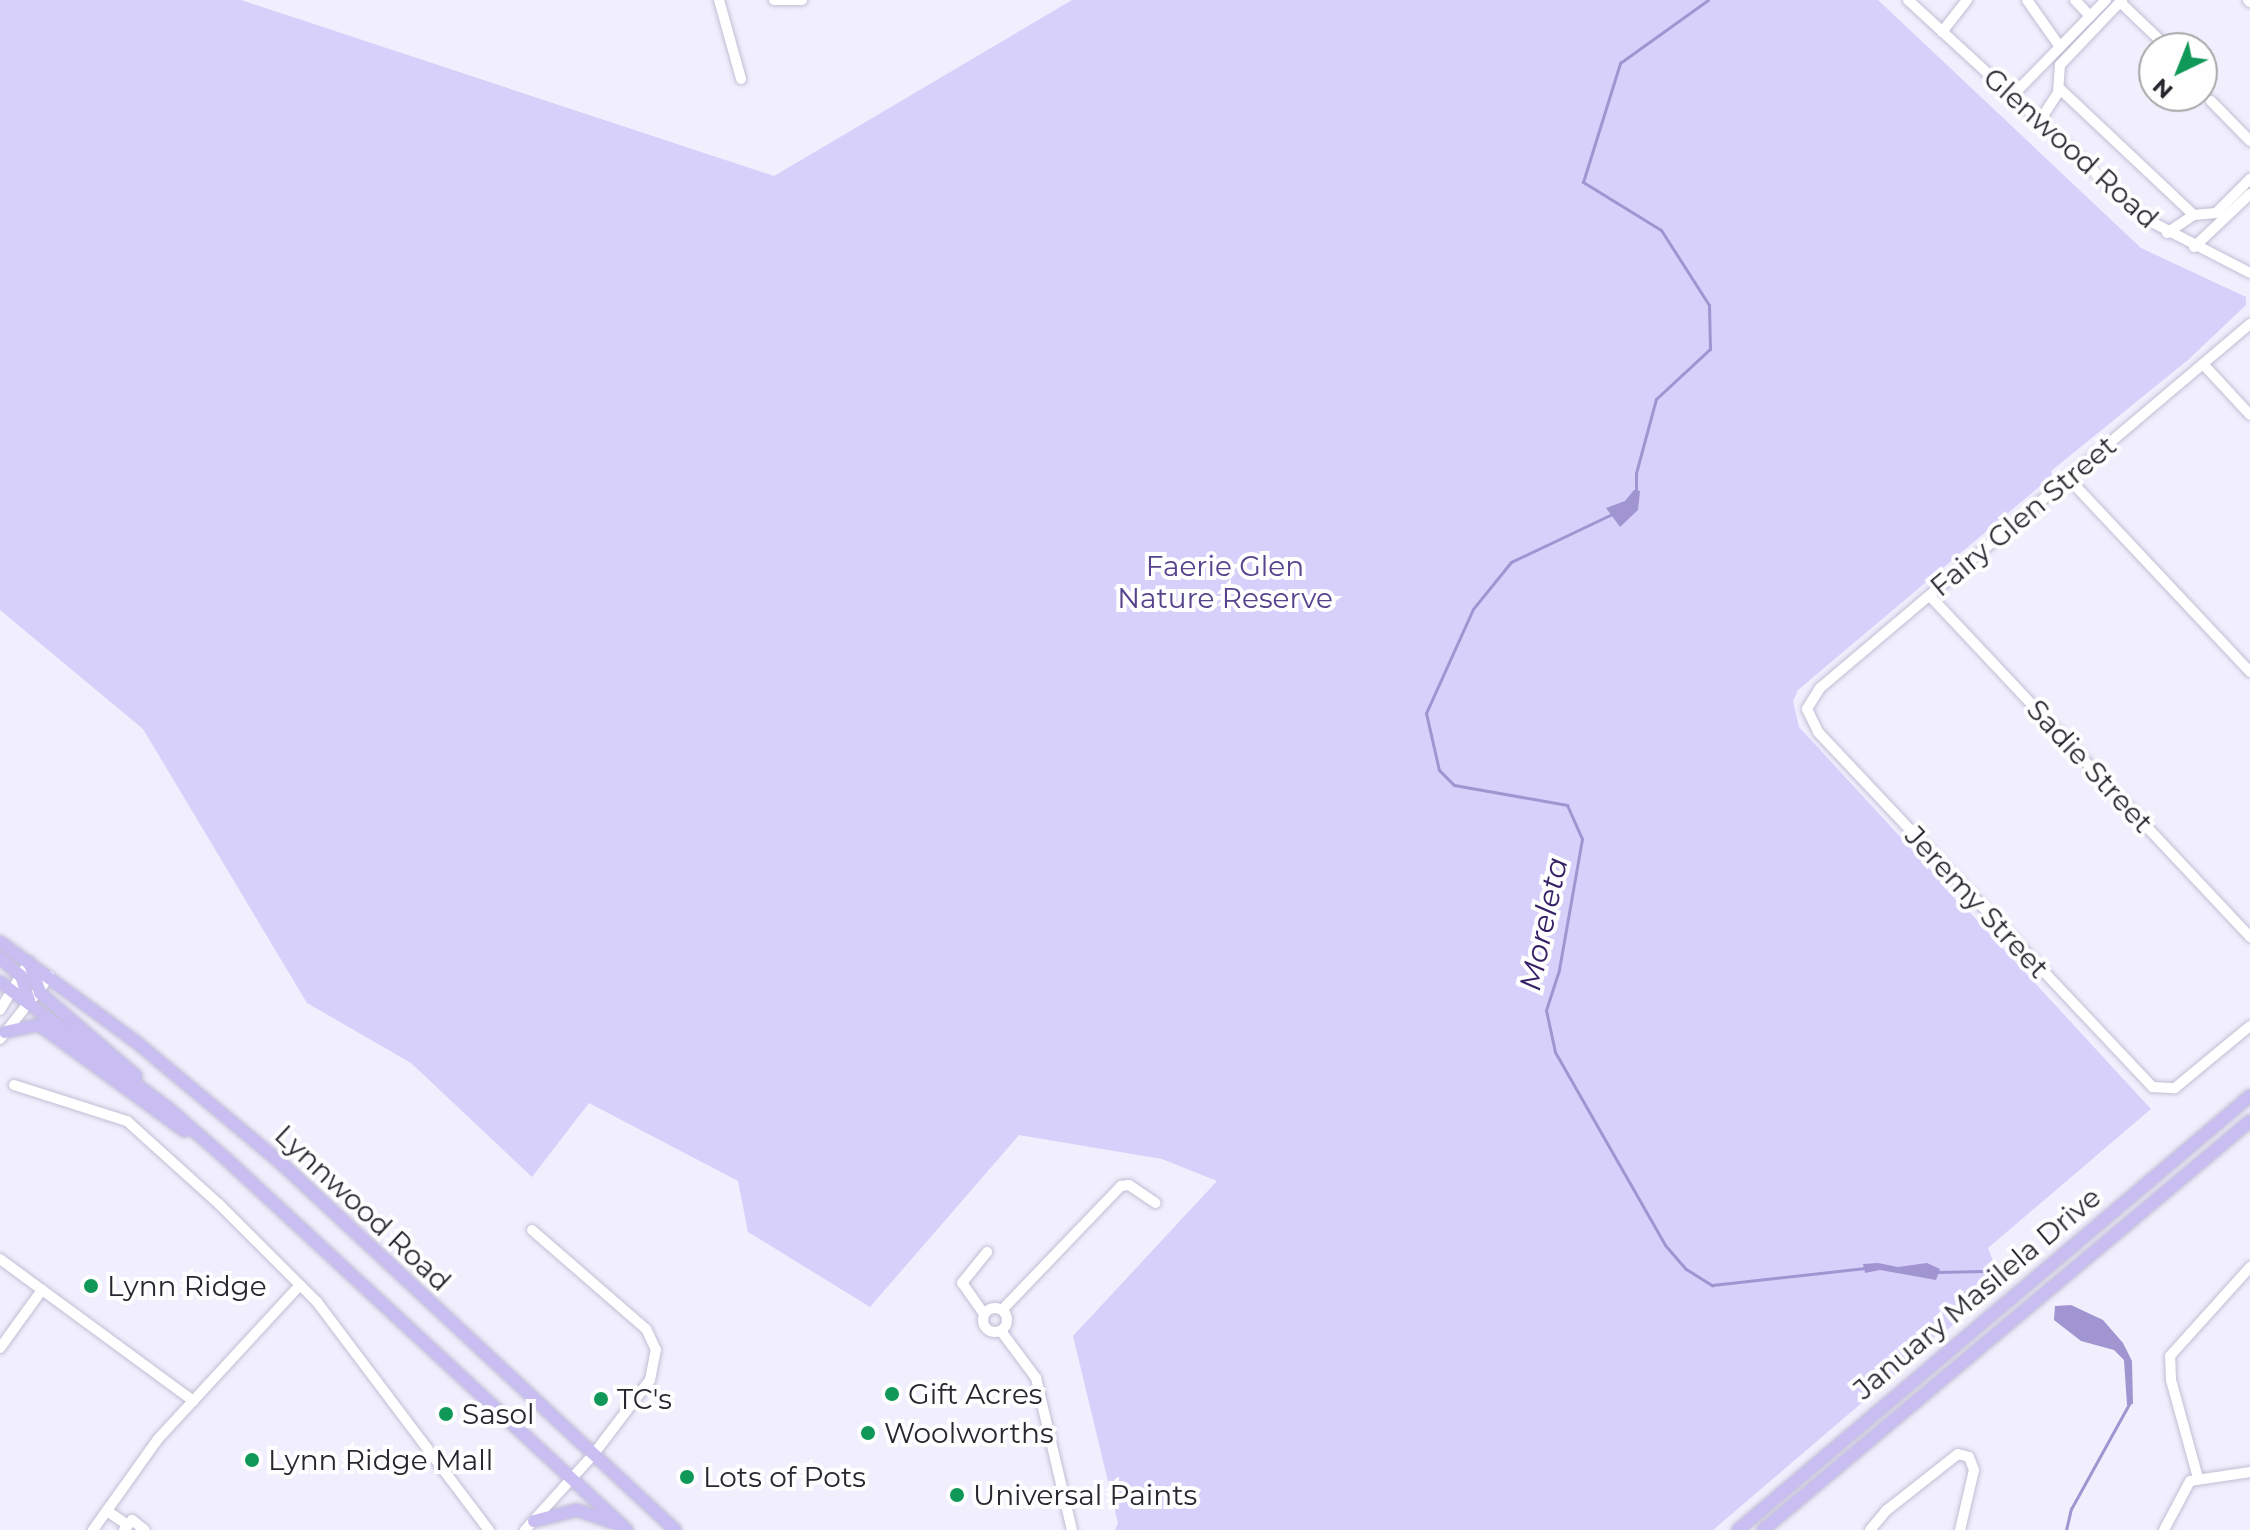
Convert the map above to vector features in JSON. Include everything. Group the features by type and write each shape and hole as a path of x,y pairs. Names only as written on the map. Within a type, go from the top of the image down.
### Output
{"main road":[{"name":"Lynnwood Road","path":"0,942 50,976 282,1164 675,1530"},
{"path":"0,958 21,976 29,1001"},
{"path":"29,962 37,990 168,1108"},
{"name":"Lynnwood Road","path":"0,982 168,1108 626,1529"},
{"path":"2,1035 39,1025 224,1157"},
{"name":"January Masilela Drive","path":"1738,1530 2250,1096"},
{"name":"January Masilela Drive","path":"1763,1530 2250,1121"},
{"path":"530,1525 577,1510 626,1529"}],"street":[{"path":"719,0 741,79"},
{"path":"774,0 802,0"},
{"name":"Glenwood Road","path":"1908,0 2011,97 2167,233 2250,273"},
{"path":"1942,32 1967,0"},
{"path":"2027,0 2060,47"},
{"path":"2075,0 2090,16"},
{"path":"2011,97 2106,0"},
{"path":"2039,122 2059,88 2060,65 2121,1 2152,32"},
{"path":"2059,88 2194,215"},
{"path":"2218,108 2250,141"},
{"path":"2167,233 2194,215 2216,213 2250,179"},
{"path":"2194,247 2250,194"},
{"name":"Fairy Glen Street","path":"1807,715 1814,693 2250,324"},
{"path":"2203,364 2250,415"},
{"path":"2068,478 2250,672"},
{"name":"Sadie Street","path":"1930,596 2250,937"},
{"name":"Jeremy Street","path":"1807,715 2151,1086 2175,1088 2250,1026"},
{"path":"0,1010 29,962"},
{"path":"2,1035 50,976"},
{"path":"14,1085 72,1100 136,1127 300,1285 489,1530"},
{"path":"1002,1310 1121,1186 1129,1185 1156,1203"},
{"path":"530,1525 574,1478 650,1380 656,1350 652,1338 532,1230"},
{"path":"987,1252 962,1283 984,1314 986,1329 1001,1331 1036,1378 1072,1530"},
{"path":"0,1259 193,1401"},
{"path":"2198,1478 2171,1380 2171,1351 2250,1267"},
{"path":"93,1530 158,1439 300,1285"},
{"path":"0,1348 42,1290"},
{"path":"984,1314 995,1307 1002,1310 1008,1321 1001,1331"},
{"path":"1870,1530 1887,1510 1958,1454 1969,1457 1974,1470 1960,1530"},
{"path":"2164,1530 2179,1493 2198,1478 2250,1472"},
{"path":"107,1511 126,1527 132,1520 145,1530"}],"green space":[{"name":"Faerie Glen Nature Reserve","path":"0,0 241,0 774,176 1072,0 1878,0 2141,248 2246,297 2246,305 2188,360 2051,471 2052,476 1798,690 1793,701 1799,727 2151,1109 1988,1248 2002,1283 1713,1530 1115,1530 1118,1523 1073,1336 1217,1181 1162,1159 1019,1135 870,1307 748,1232 738,1181 589,1103 532,1177 411,1063 307,1003 143,729 0,610"}],"shaded area":[{"path":"1634,490 1640,491 1638,510 1620,527 1606,508 1625,501"},
{"path":"1927,1263 1940,1269 1936,1280 1880,1270 1865,1273 1863,1264 1898,1267"},
{"path":"2071,1305 2103,1320 2123,1343 2132,1361 2133,1404 2127,1405 2124,1360 2114,1350 2081,1341 2054,1320 2055,1306"}],"waterway":[{"name":"Moreleta","path":"1636,493 1636,473 1656,399 1710,349 1709,305 1661,230 1583,182 1620,63 1708,0"},
{"name":"Moreleta","path":"1610,515 1511,562 1473,609 1426,713 1439,770 1454,785 1567,805 1582,839 1559,970 1546,1010 1555,1052 1665,1245 1686,1269 1712,1285 1865,1268"},
{"name":"Moreleta","path":"1937,1272 1983,1271 1992,1278"},
{"name":"Moreleta","path":"2066,1530 2071,1509 2130,1402"}],"place":[{"name":"Lynn Ridge","path":"91,1286"},
{"name":"Gift Acres","path":"892,1394"},
{"name":"TC's","path":"601,1399"},
{"name":"Sasol","path":"446,1414"},
{"name":"Woolworths","path":"868,1433"},
{"name":"Lynn Ridge Mall","path":"252,1460"},
{"name":"Lots of Pots","path":"687,1477"},
{"name":"Universal Paints","path":"957,1495"}]}
